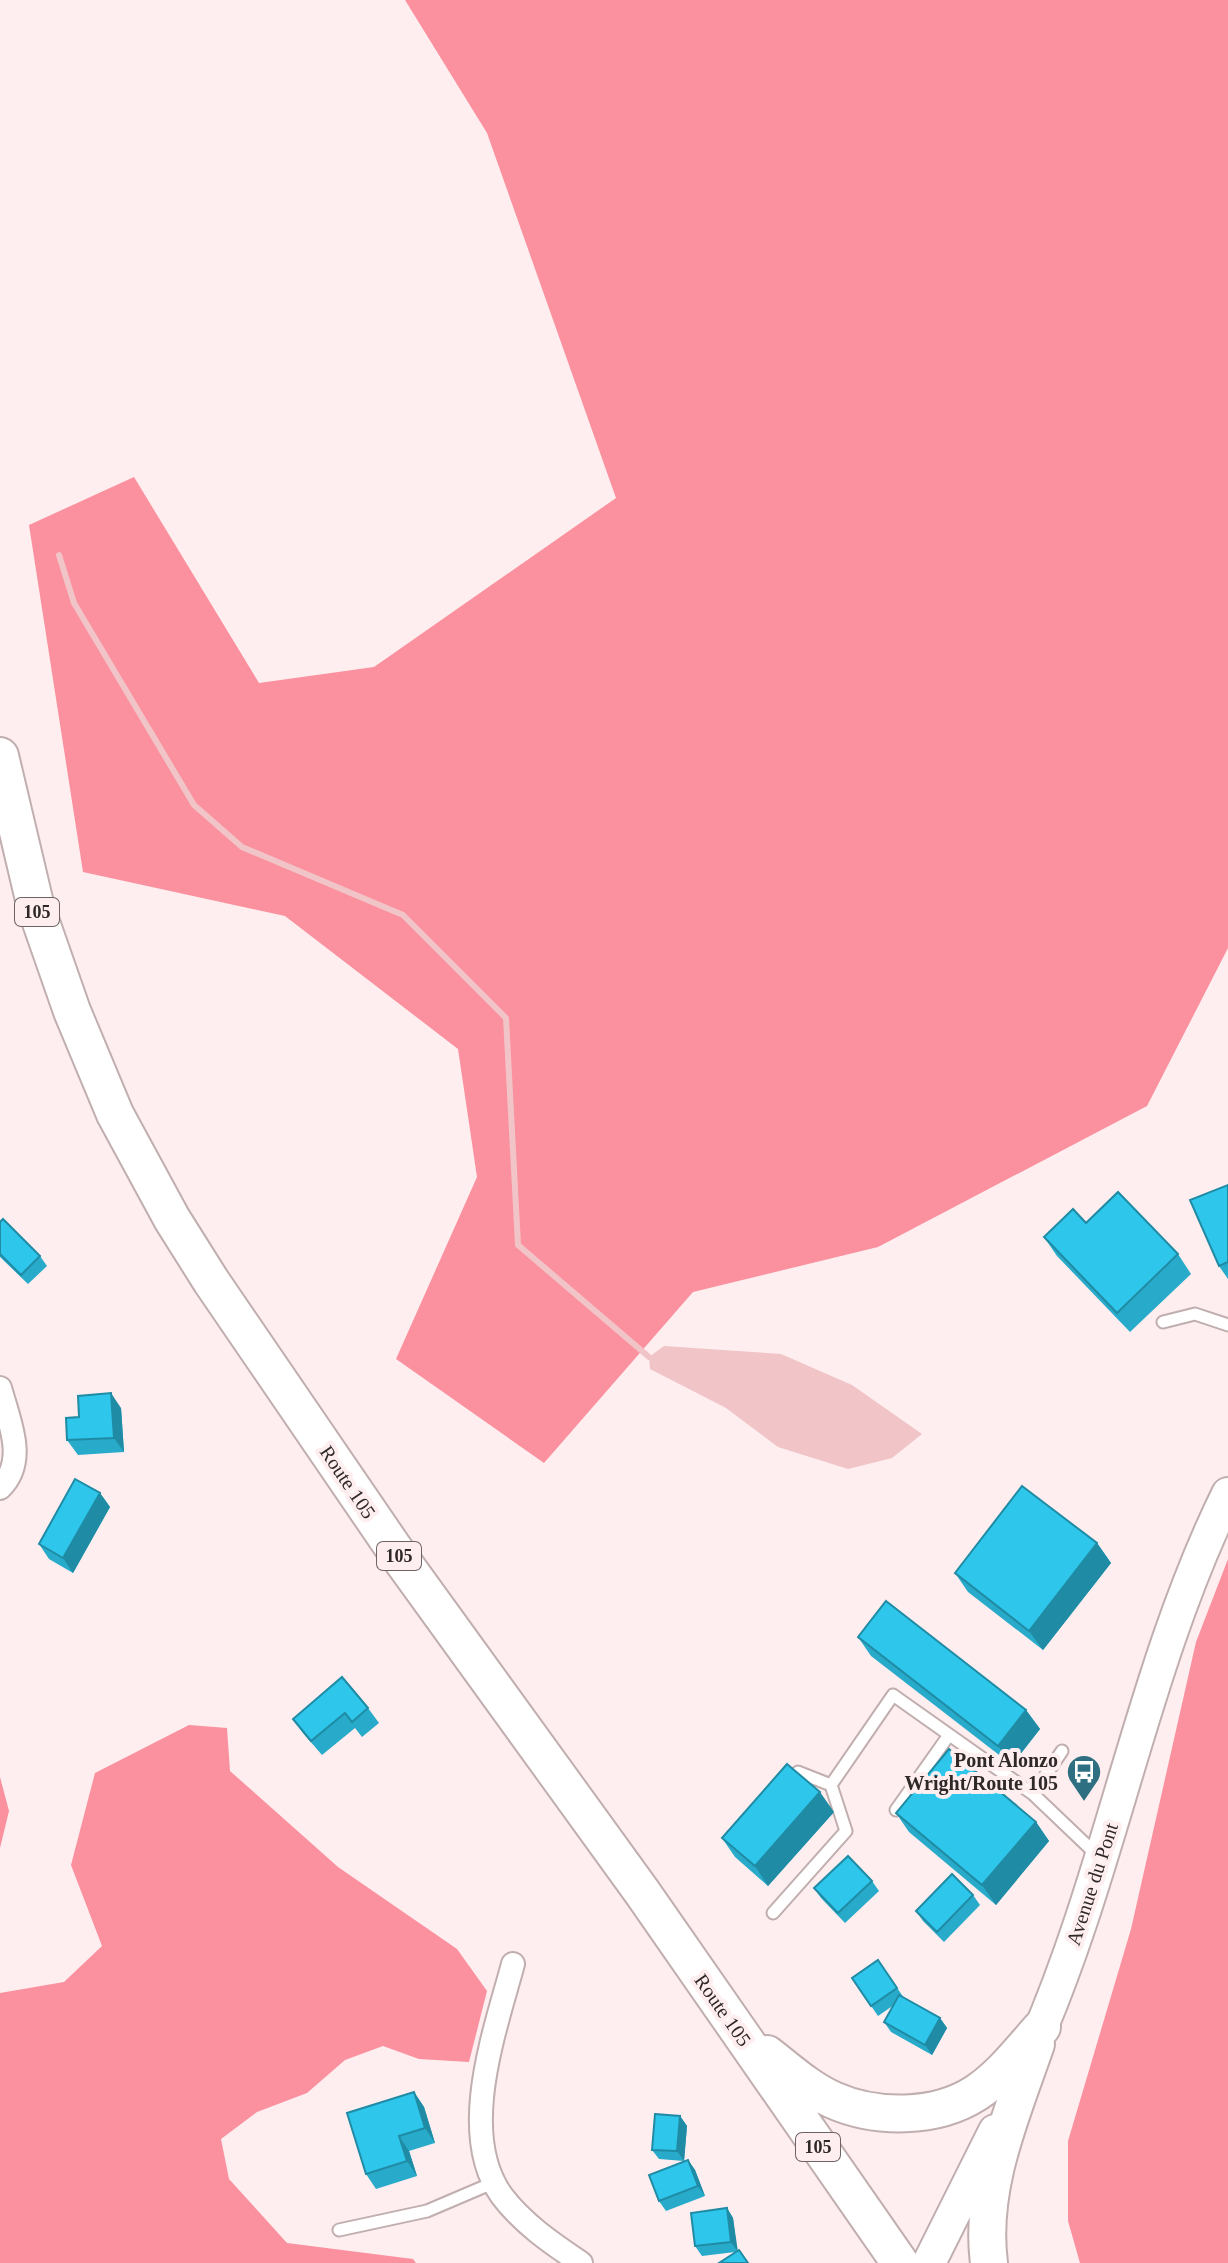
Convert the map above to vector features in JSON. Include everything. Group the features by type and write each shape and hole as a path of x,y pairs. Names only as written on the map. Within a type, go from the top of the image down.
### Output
{"main road":[{"name":"Route 105","path":"0,756 36,908 53,960 92,1062 144,1172 211,1281 384,1534 642,1892 900,2263"},
{"name":"Avenue du Pont","path":"929,2263 989,2145 1042,2027 1101,1859 1166,1647 1197,1564 1228,1494"},
{"path":"737,2031 805,2084 832,2100 885,2113 918,2112 948,2106 975,2094 1000,2074 1042,2027"},
{"path":"989,2263 988,2215 993,2177 1042,2027"}],"street":[{"path":"0,1488 14,1470 16,1458 1,1397"},
{"path":"513,1964 488,2062 480,2124 481,2149 501,2194 526,2223 581,2263"}],"lane":[{"path":"1163,1322 1195,1314 1228,1325"},
{"path":"831,1785 893,1695 1033,1794 1101,1859"},
{"path":"896,1810 949,1735"},
{"path":"1033,1794 1062,1751"},
{"path":"777,1795 798,1772 831,1785"},
{"path":"773,1913 846,1831 831,1785"},
{"path":"339,2230 427,2211 495,2182"}],"shaded area":[{"path":"405,0 1228,0 1228,948 1147,1106 878,1247 693,1292 544,1463 396,1359 477,1177 458,1049 285,916 83,872 29,525 134,477 259,683 374,667 616,498 487,133"},
{"path":"664,1346 781,1354 852,1385 922,1434 892,1458 848,1469 778,1447 726,1408 650,1369 649,1357"},
{"path":"1228,1559 1228,2263 1080,2263 1068,2221 1068,2141 1131,1929 1196,1642"},
{"path":"189,1725 227,1728 230,1771 338,1867 457,1949 487,1991 469,2062 419,2059 383,2046 345,2060 307,2093 257,2112 221,2139 229,2179 287,2243 413,2259 416,2263 0,2263 0,1993 64,1982 102,1946 71,1865 95,1773"},
{"path":"0,1777 9,1811 0,1848"}],"building":[{"path":"1228,1185 1228,1262 1219,1266 1190,1200"},
{"path":"1118,1192 1178,1254 1117,1313 1044,1237 1073,1209 1086,1223"},
{"path":"3,1219 40,1256 21,1275 0,1254 0,1222"},
{"path":"111,1393 114,1438 67,1440 66,1418 79,1417 78,1396"},
{"path":"75,1479 100,1493 63,1558 39,1544"},
{"path":"1022,1486 1097,1543 1029,1631 955,1573"},
{"path":"886,1601 1026,1710 998,1746 858,1637"},
{"path":"342,1677 368,1708 352,1722 345,1713 311,1741 293,1719"},
{"path":"949,1749 1036,1822 982,1885 896,1813"},
{"path":"787,1764 820,1792 755,1866 722,1838"},
{"path":"848,1856 872,1881 838,1913 814,1888"},
{"path":"952,1874 973,1895 937,1932 916,1911"},
{"path":"878,1960 897,1988 871,2006 852,1978"},
{"path":"899,1995 940,2018 925,2045 884,2022"},
{"path":"414,2092 425,2128 399,2136 407,2161 366,2174 347,2113"},
{"path":"655,2114 680,2116 677,2151 652,2150"},
{"path":"688,2160 698,2186 659,2201 649,2175"},
{"path":"727,2208 731,2242 695,2246 691,2213"},
{"path":"739,2250 748,2263 719,2263"}],"waterway":[{"path":"59,555 74,603 194,805 242,847 403,915 506,1018 518,1245 649,1357"}],"place":[{"name":"Pont Alonzo Wright/Route 105","path":"1084,1803"}]}
